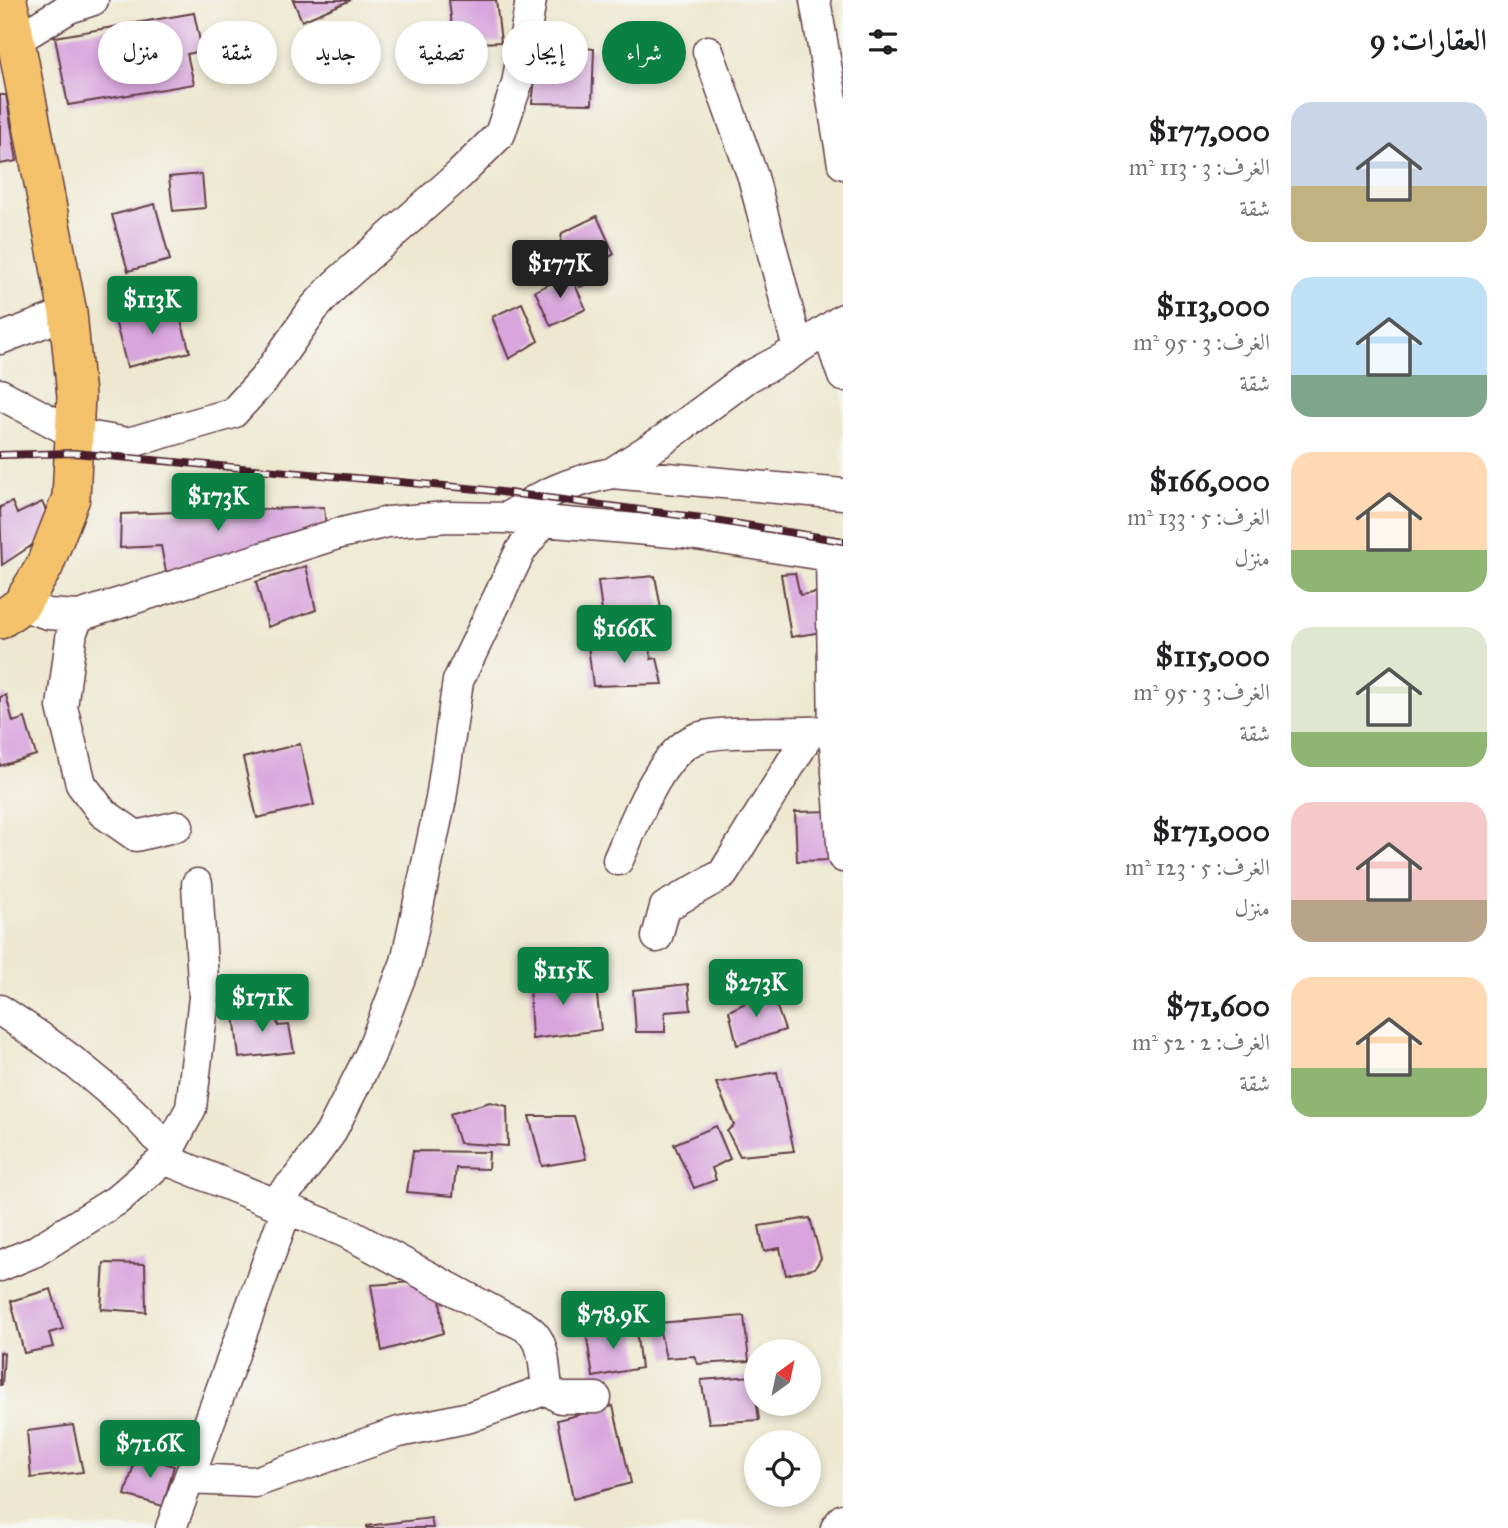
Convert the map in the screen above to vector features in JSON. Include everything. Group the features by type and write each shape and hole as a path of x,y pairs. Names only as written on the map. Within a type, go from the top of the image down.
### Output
{"main road":[{"path":"9,0 68,313 76,396 71,498 44,567 11,612"}],"street":[{"path":"16,40 69,8 93,0"},
{"path":"0,394 75,434 128,443 233,413 265,378 314,308 335,284 459,175 500,134 517,84 531,0"},
{"path":"815,0 843,164"},
{"path":"708,51 753,177 798,349"},
{"path":"0,339 68,313"},
{"path":"612,473 662,441 748,377 835,325 843,376"},
{"path":"507,518 539,496 576,481 612,473 843,494"},
{"path":"11,612 79,616 337,534 388,522 447,517 507,518 684,533 837,557 821,732 843,857"},
{"path":"171,1528 280,1206 330,1134 370,1055 406,962 442,799 458,681 521,550 544,521"},
{"path":"79,616 72,631 62,708 81,784 103,813 136,836 178,826"},
{"path":"618,860 653,784 674,756 695,739 729,735 821,732"},
{"path":"657,937 664,907 723,874 821,732"},
{"path":"0,1266 34,1252 117,1200 166,1155 191,1108 204,998 197,884"},
{"path":"0,1010 41,1036 81,1069 145,1125 166,1155 345,1232 534,1330 543,1355 547,1389 560,1398 596,1398"},
{"path":"189,1479 255,1482 399,1432 470,1417 547,1389"},
{"path":"836,1528 843,1519"}],"building":[{"path":"293,0 351,0 302,21"},
{"path":"449,0 496,0 501,42 488,43 488,21 451,21"},
{"path":"194,13 197,52 187,54 194,84 68,105 55,37 98,30 98,84 183,84 183,21 148,21"},
{"path":"588,48 594,49 592,104 532,103 534,84 588,84"},
{"path":"0,95 6,95 17,161 0,164"},
{"path":"202,174 205,208 173,211 169,177"},
{"path":"155,204 170,260 128,271 112,215"},
{"path":"597,216 614,254 602,261 608,274 580,287 560,246 562,233"},
{"path":"570,274 586,309 551,326 535,291"},
{"path":"176,303 190,352 127,367 115,320"},
{"path":"522,303 538,341 509,359 492,317"},
{"path":"12,502 17,514 42,502 55,530 2,565 0,507"},
{"path":"324,507 326,528 267,551 166,572 161,546 120,548 121,514"},
{"path":"306,566 316,610 268,627 256,582"},
{"path":"795,573 800,595 821,592 828,631 791,637 781,574"},
{"path":"655,576 664,625 623,629 604,627 598,581"},
{"path":"649,643 651,659 657,658 663,684 593,686 588,645"},
{"path":"6,695 13,722 25,718 36,755 0,766 0,697"},
{"path":"300,744 314,805 257,818 243,758"},
{"path":"832,811 835,860 797,861 795,812"},
{"path":"595,979 601,1030 532,1039 529,980"},
{"path":"688,984 691,1010 665,1012 665,1032 636,1032 633,990"},
{"path":"771,990 785,1030 737,1045 729,1011"},
{"path":"275,1008 278,1026 289,1025 294,1052 239,1058 234,1014"},
{"path":"777,1072 794,1151 740,1156 727,1131 734,1125 716,1083"},
{"path":"490,1102 507,1106 508,1146 459,1143 450,1114"},
{"path":"529,1116 574,1116 586,1159 542,1166"},
{"path":"716,1126 730,1159 712,1168 716,1180 694,1188 674,1144"},
{"path":"413,1151 489,1152 488,1169 456,1168 453,1196 407,1192"},
{"path":"810,1218 821,1258 815,1268 786,1275 780,1248 764,1251 759,1226"},
{"path":"104,1263 145,1264 146,1312 101,1309"},
{"path":"427,1281 439,1287 443,1333 382,1351 371,1285"},
{"path":"51,1289 63,1329 49,1333 53,1347 24,1353 11,1301"},
{"path":"744,1316 747,1339 744,1339 744,1361 698,1364 694,1356 666,1358 658,1323"},
{"path":"613,1327 617,1334 636,1330 641,1368 593,1377 586,1332"},
{"path":"0,1352 4,1353 2,1385 0,1385"},
{"path":"744,1377 744,1416 758,1416 759,1420 709,1423 701,1380"},
{"path":"613,1406 631,1483 573,1499 557,1420"},
{"path":"73,1425 83,1472 31,1478 27,1431"},
{"path":"137,1454 174,1466 163,1506 125,1495"},
{"path":"431,1518 433,1528 367,1528 367,1526"}],"railway":[{"path":"0,455 74,453 478,489 702,518 843,541"}]}
